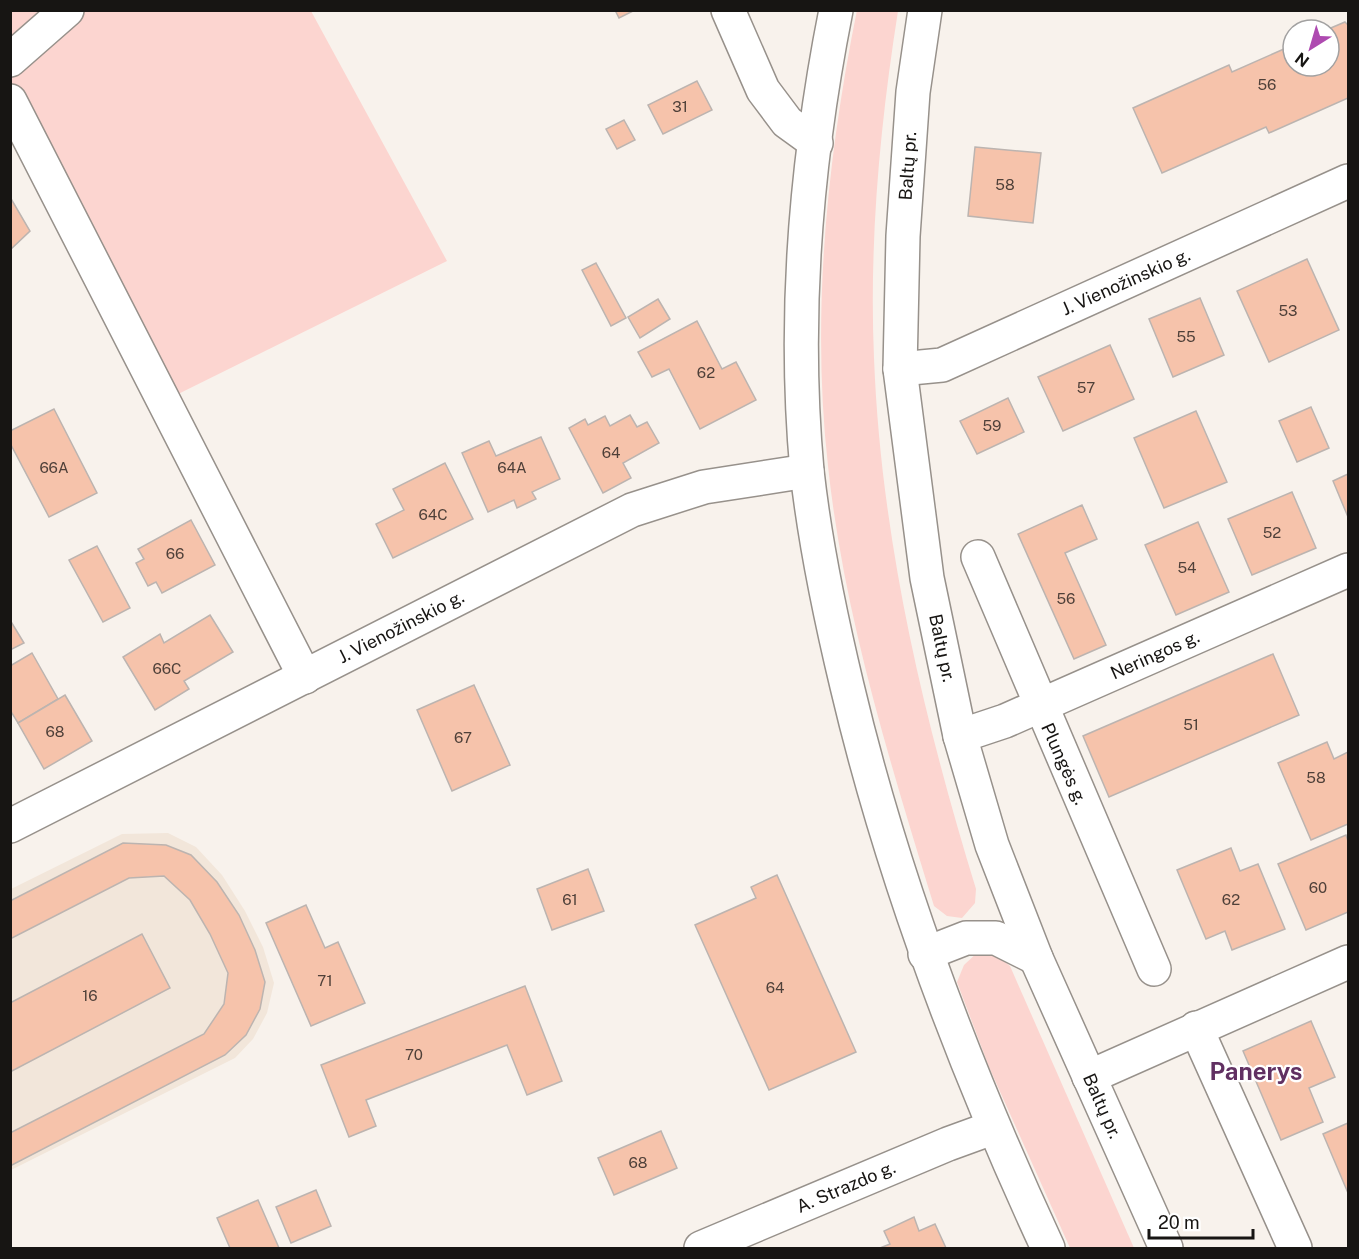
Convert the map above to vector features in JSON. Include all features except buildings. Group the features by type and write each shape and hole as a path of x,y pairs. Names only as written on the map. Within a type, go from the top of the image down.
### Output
{"street":[{"path":"10,60 67,10"},
{"path":"728,10 763,90 787,122 816,143"},
{"path":"836,10 827,56 806,212 801,331 807,471 826,598 863,754 925,954 992,1128 1048,1248"},
{"name":"Baltų pr.","path":"925,10 913,92 907,170 900,369 927,578 960,736 992,845 1036,958 1166,1248"},
{"path":"10,101 305,677"},
{"name":"J. Vienožinskio g.","path":"900,369 942,365 1348,181"},
{"name":"J. Vienožinskio g.","path":"10,826 632,510 704,487 807,471"},
{"name":"Plungės g.","path":"978,557 1039,706 1154,969"},
{"name":"Neringos g.","path":"960,736 1039,706 1348,570"},
{"path":"925,954 966,938 996,938 1036,958"},
{"path":"1089,1077 1348,962"},
{"path":"1196,1028 1295,1248"},
{"name":"A. Strazdo g.","path":"701,1248 948,1144 992,1128"}],"shaded area":[{"path":"857,10 898,11 877,184 873,314 878,426 895,560 922,693 976,889 975,903 962,918 947,916 934,906 901,798 857,633 835,522 828,466 821,352 825,237 837,123"},
{"path":"10,11 311,11 447,261 164,401 11,101"},
{"path":"168,833 196,847 222,875 245,911 263,947 274,983 267,1013 253,1039 235,1058 11,1170 11,889 122,834"},
{"path":"979,951 995,954 1010,966 1134,1248 1070,1248 989,1067 957,982 964,965"}],"district":[{"name":"Panerys","path":"1256,1072"}]}
